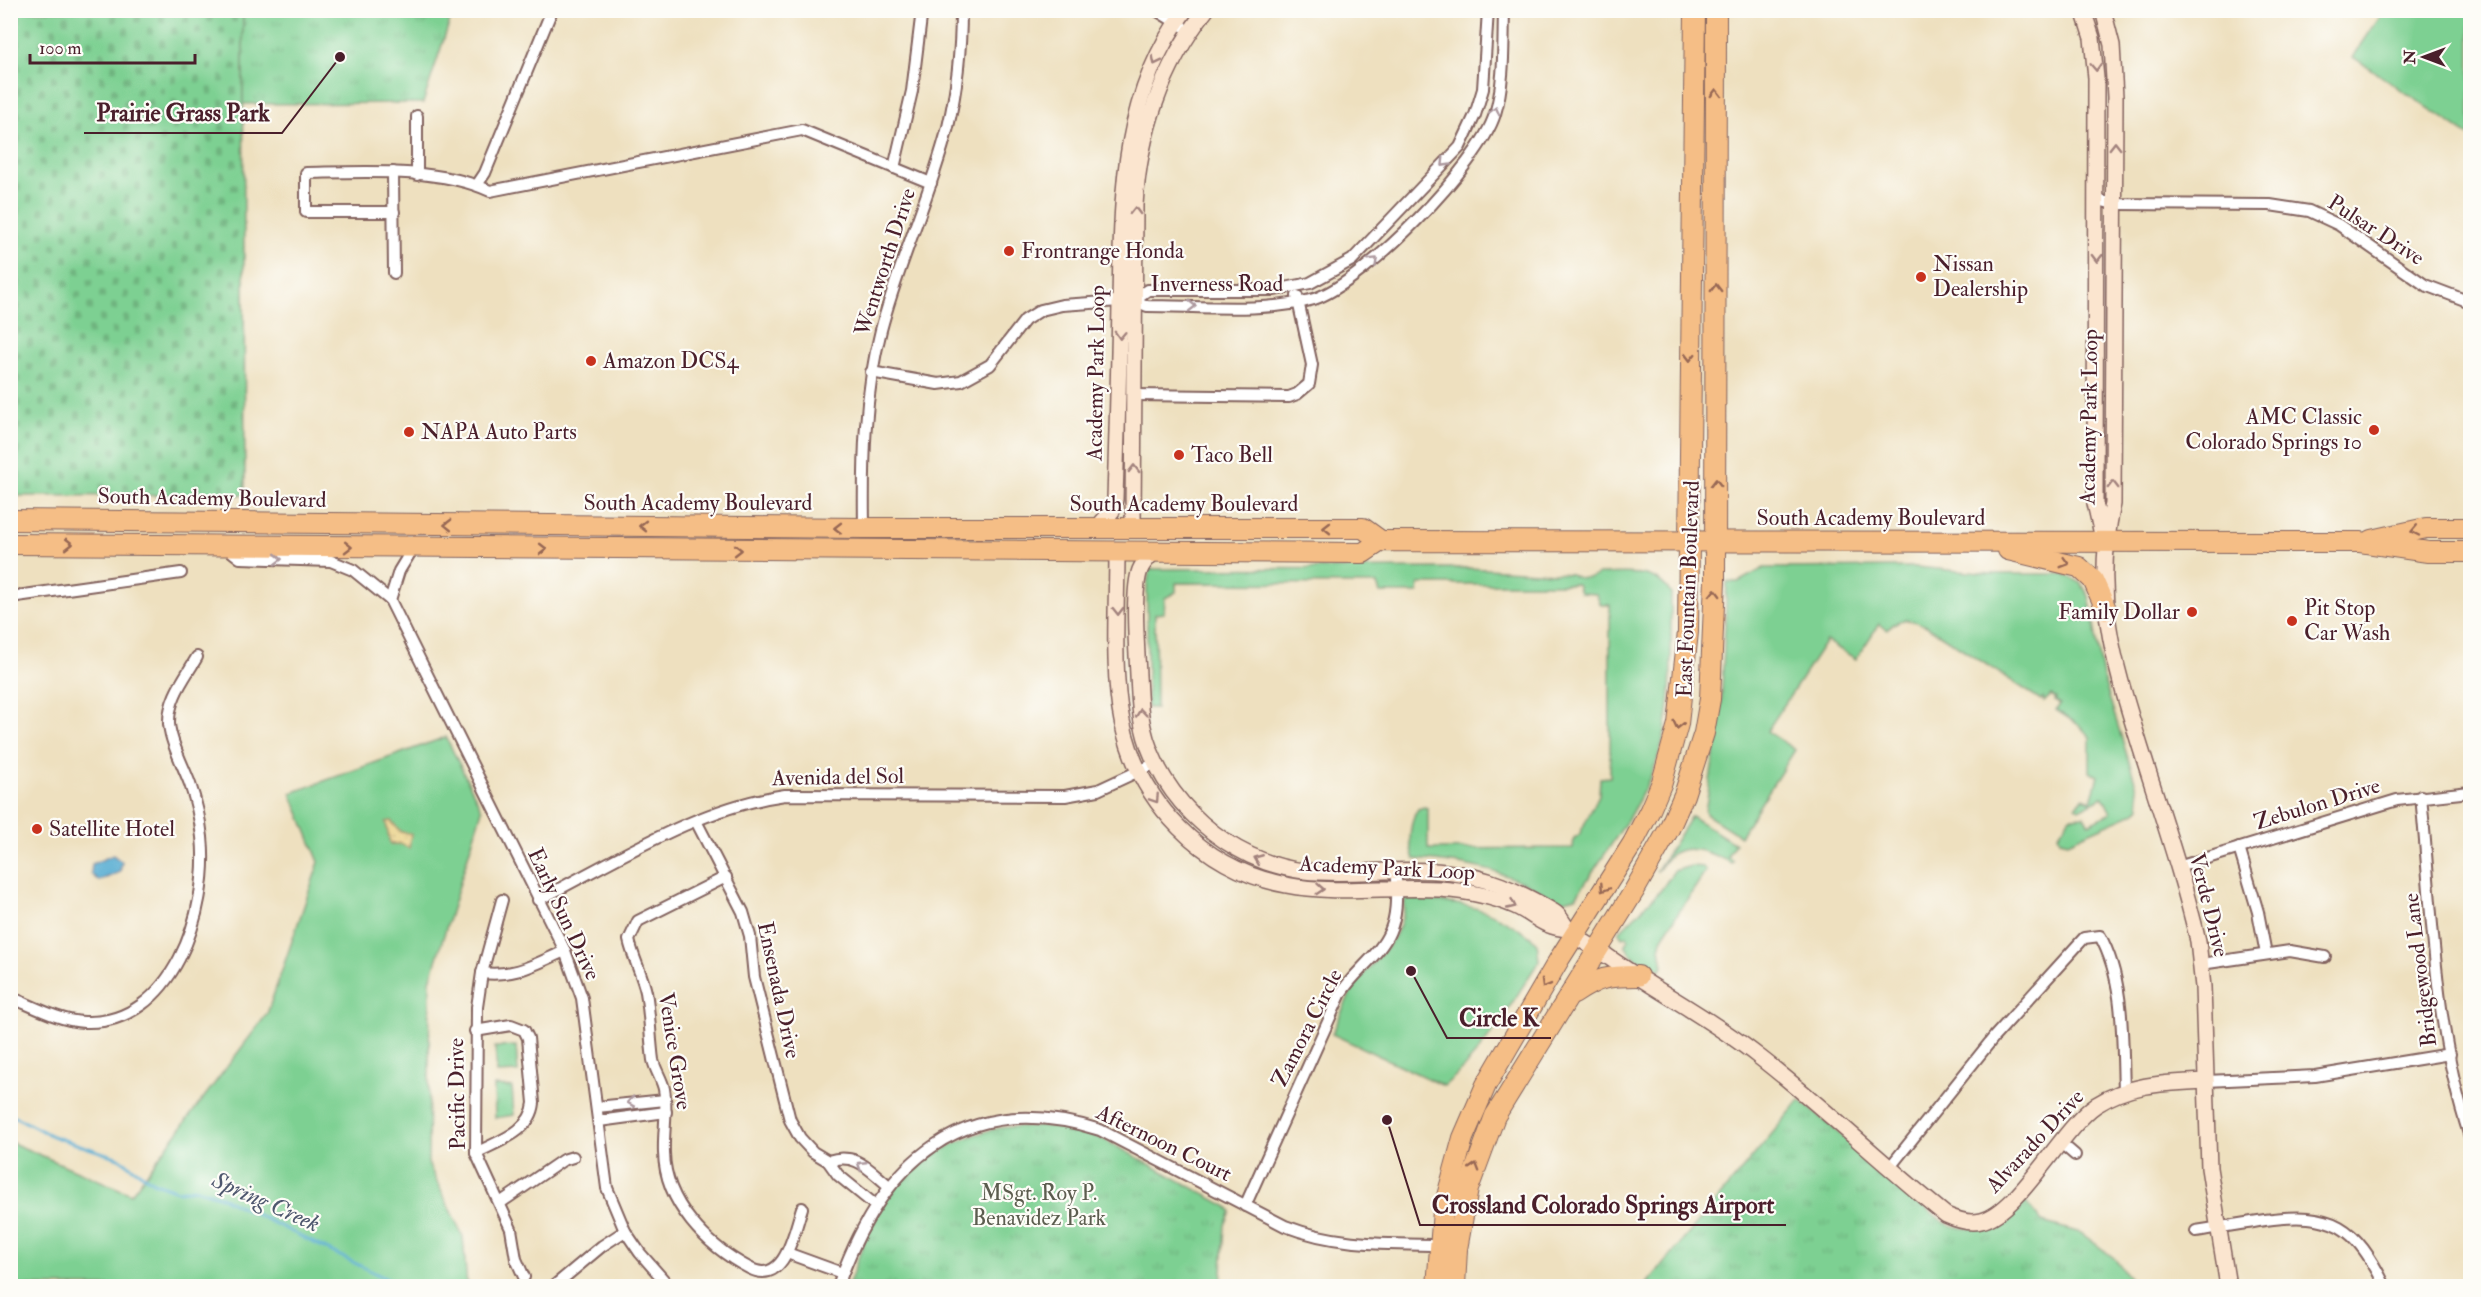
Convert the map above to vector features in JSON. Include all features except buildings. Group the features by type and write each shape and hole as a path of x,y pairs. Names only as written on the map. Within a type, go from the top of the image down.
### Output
{"highway":[{"name":"East Fountain Boulevard","path":"1437,1287 1443,1211 1454,1162 1474,1110 1572,932 1637,835 1662,782 1678,724 1687,663 1695,10"},
{"name":"East Fountain Boulevard","path":"1455,1287 1462,1222 1480,1152 1494,1116 1598,950 1669,829 1696,762 1710,699 1716,541 1716,10"},
{"name":"South Academy Boulevard","path":"10,520 864,528 1363,528 1381,541"},
{"path":"894,551 910,541 1103,540 1118,536 1133,527"},
{"path":"1117,553 1141,539 1250,539 1288,528"},
{"name":"South Academy Boulevard","path":"2360,542 2426,528 2470,528"},
{"name":"South Academy Boulevard","path":"10,544 413,549 1363,553 1381,541 2360,542 2428,552 2470,552"},
{"path":"1967,542 2079,567 2093,579 2106,609"},
{"path":"1567,999 1594,980 1607,976 1638,976"}],"street":[{"path":"477,185 485,173 552,10"},
{"path":"894,168 912,91 922,10"},
{"name":"Wentworth Drive","path":"864,528 864,444 871,372 888,305 931,183 953,102 961,10"},
{"path":"1156,10 1180,17 1190,32"},
{"name":"Academy Park Loop","path":"1097,528 1112,511 1115,499 1127,301 1142,145 1165,78 1190,32 1206,10"},
{"name":"Inverness Road","path":"1127,301 1148,290 1275,290 1325,277 1352,260 1460,147 1476,115 1483,89 1488,10"},
{"name":"Inverness Road","path":"1127,301 1147,306 1280,306 1329,293 1363,271 1469,164 1495,115 1504,57 1504,10"},
{"name":"Academy Park Loop","path":"2084,10 2096,60 2098,205 2095,503 2104,542"},
{"name":"Academy Park Loop","path":"2103,10 2115,69 2113,504 2104,542"},
{"name":"Academy Park Loop","path":"1133,527 1134,395 1121,213 1129,139 1147,79 1180,17"},
{"path":"417,116 417,175"},
{"path":"394,212 306,212 306,173 393,172 477,185 490,191 802,130 931,183"},
{"path":"393,172 394,273"},
{"name":"Pulsar Drive","path":"2098,205 2270,205 2309,211 2338,225 2425,285 2470,302"},
{"path":"1134,395 1289,397 1297,394 1309,384 1312,365 1295,286"},
{"path":"871,372 938,384 961,381 990,365 1017,328 1033,314 1062,305 1127,301"},
{"name":"Verde Drive","path":"2104,542 2106,609 2116,668 2178,867 2195,930 2201,964 2210,1168 2217,1227 2228,1287"},
{"name":"Early Sun Drive","path":"224,545 240,558 331,561 353,570 390,600 565,951 582,998 607,1188 626,1231 640,1253 669,1287"},
{"path":"390,600 399,571 413,549"},
{"name":"Academy Park Loop","path":"1155,552 1145,561 1137,580 1138,660 1143,726 1156,763 1177,796 1192,813 1249,855 1272,864 1304,871 1442,871 1503,885 1558,914 1572,932 1598,950"},
{"name":"Academy Park Loop","path":"1117,553 1119,701 1122,722 1138,771 1162,808 1183,833 1212,855 1246,873 1284,885 1305,888 1440,889 1486,896 1519,908 1550,928 1572,932"},
{"path":"10,597 181,573"},
{"path":"10,997 66,1019 97,1022 113,1018 144,1003 171,974 195,914 204,861 198,810 169,724 175,693 197,657"},
{"name":"Avenida del Sol","path":"538,900 696,820 739,805 784,795 1082,794 1098,790 1156,763"},
{"name":"Zebulon Drive","path":"2178,867 2370,808 2421,796 2470,792"},
{"name":"Bridgewood Lane","path":"2421,796 2450,1054 2470,1137"},
{"name":"Ensenada Drive","path":"696,820 743,912 750,936 754,977 790,1120 800,1138 828,1161 838,1175 875,1205"},
{"path":"2239,848 2258,912 2266,954"},
{"name":"Zamora Circle","path":"1245,1206 1341,993 1352,976 1382,945 1390,931 1396,872"},
{"name":"Venice Grove","path":"726,877 638,921 632,929 629,940 645,991 653,1061 664,1087 665,1167 677,1198 693,1224 713,1245 758,1273 769,1272 781,1264 788,1253"},
{"name":"Pacific Drive","path":"502,900 482,973 475,1031 476,1153 511,1228 516,1259 524,1277"},
{"path":"1890,1167 1994,1037 2084,938 2100,936 2110,955 2122,1019 2124,1090"},
{"name":"Alvarado Drive","path":"1598,950 1695,1011 1760,1057 1946,1215 1964,1221 1981,1222 2002,1210 2093,1107 2124,1090 2164,1083 2315,1077 2450,1054"},
{"path":"482,973 502,975 519,972 565,951"},
{"path":"2201,964 2290,951 2325,957"},
{"path":"475,1031 511,1025 525,1030 528,1038 534,1103 533,1114 520,1129 476,1153"},
{"path":"597,1107 665,1100"},
{"path":"599,1121 666,1112"},
{"name":"Afternoon Court","path":"838,1287 875,1205 903,1169 922,1153 961,1131 980,1124 1032,1117 1077,1123 1100,1130 1285,1226 1331,1241 1439,1245"},
{"path":"2061,1143 2075,1155"},
{"path":"500,1203 563,1160 573,1157"},
{"path":"828,1161 840,1158 856,1159 889,1186"},
{"path":"802,1208 788,1253 842,1274"},
{"path":"2196,1231 2301,1216 2328,1221 2356,1240 2371,1260 2385,1287"},
{"path":"554,1287 602,1246 626,1231"}],"green space":[{"path":"243,10 453,11 423,103 243,104"},
{"path":"10,11 243,11 245,495 11,496"},
{"path":"2384,11 2470,11 2470,136 2353,57"},
{"path":"1916,567 1991,574 2064,574 2081,583 2089,596 2103,677 2137,788 2140,807 2136,812 2068,842 2060,840 2058,835 2070,817 2084,816 2089,824 2111,813 2103,797 2079,809 2076,807 2083,798 2091,801 2098,776 2090,772 2090,737 2079,725 2056,710 2060,704 2055,700 2056,698 2051,695 2044,702 2043,698 2041,700 1927,626 1906,620 1897,622 1888,630 1879,624 1856,659 1826,641 1767,731 1795,750 1740,836 1707,815 1705,812 1721,711 1727,582 1738,582 1764,568"},
{"path":"1468,568 1571,574 1585,578 1599,574 1640,574 1657,579 1671,594 1671,680 1667,722 1656,763 1640,798 1576,897 1558,902 1524,883 1489,870 1414,859 1410,840 1415,815 1418,809 1424,807 1428,808 1428,849 1573,848 1574,838 1579,835 1599,795 1600,778 1610,777 1610,605 1601,605 1596,594 1580,593 1577,584 1419,584 1418,593 1380,593 1377,584 1176,583 1176,592 1165,598 1164,613 1155,614 1156,708 1147,708 1147,584 1150,569"},
{"path":"446,737 482,810 430,981 428,1163 463,1237 467,1286 11,1286 10,1142 131,1194 267,1014 319,862 291,793"},
{"path":"1691,816 1735,844 1727,857 1733,861 1731,863 1702,851 1687,849 1670,856 1656,872"},
{"path":"1691,866 1703,867 1706,871 1663,936 1660,948 1663,966 1660,970 1632,954 1625,944 1628,940 1626,936 1622,937 1619,932 1661,890 1674,871"},
{"path":"1405,899 1444,902 1475,908 1504,920 1537,942 1539,961 1507,1011 1472,1059 1444,1086 1332,1034 1352,991 1386,949 1399,928"},
{"path":"516,1046 518,1072 497,1073 495,1047"},
{"path":"494,1086 512,1087 514,1115 495,1118"},
{"path":"1800,1100 1943,1222 1966,1228 1987,1226 2006,1216 2023,1199 2042,1222 2081,1233 2114,1258 2135,1286 1645,1286"},
{"name":"MSgt. Roy P. Benavidez Park","path":"1046,1126 1087,1133 1105,1140 1228,1207 1231,1211 1225,1225 1221,1286 848,1286 872,1221 894,1188 908,1174 940,1151 977,1134 1001,1128"}],"sand":[{"path":"391,821 401,832 411,834 409,848 401,844 390,844 386,822"}],"water":[{"path":"113,855 122,862 120,872 99,881 91,874 92,864"}],"waterway":[{"name":"Spring Creek","path":"10,1114 52,1136 119,1158 153,1182 177,1191 196,1189 219,1196 391,1281 408,1286"}],"place":[{"name":"Prairie Grass Park","path":"340,57"},
{"name":"Frontrange Honda","path":"1009,251"},
{"name":"Nissan Dealership","path":"1921,277"},
{"name":"Amazon DCS4","path":"591,361"},
{"name":"AMC Classic Colorado Springs 10","path":"2374,430"},
{"name":"NAPA Auto Parts","path":"409,432"},
{"name":"Taco Bell","path":"1179,455"},
{"name":"Family Dollar","path":"2192,612"},
{"name":"Pit Stop Car Wash","path":"2292,621"},
{"name":"Satellite Hotel","path":"37,829"},
{"name":"Circle K","path":"1411,971"},
{"name":"Crossland Colorado Springs Airport","path":"1387,1120"}]}
